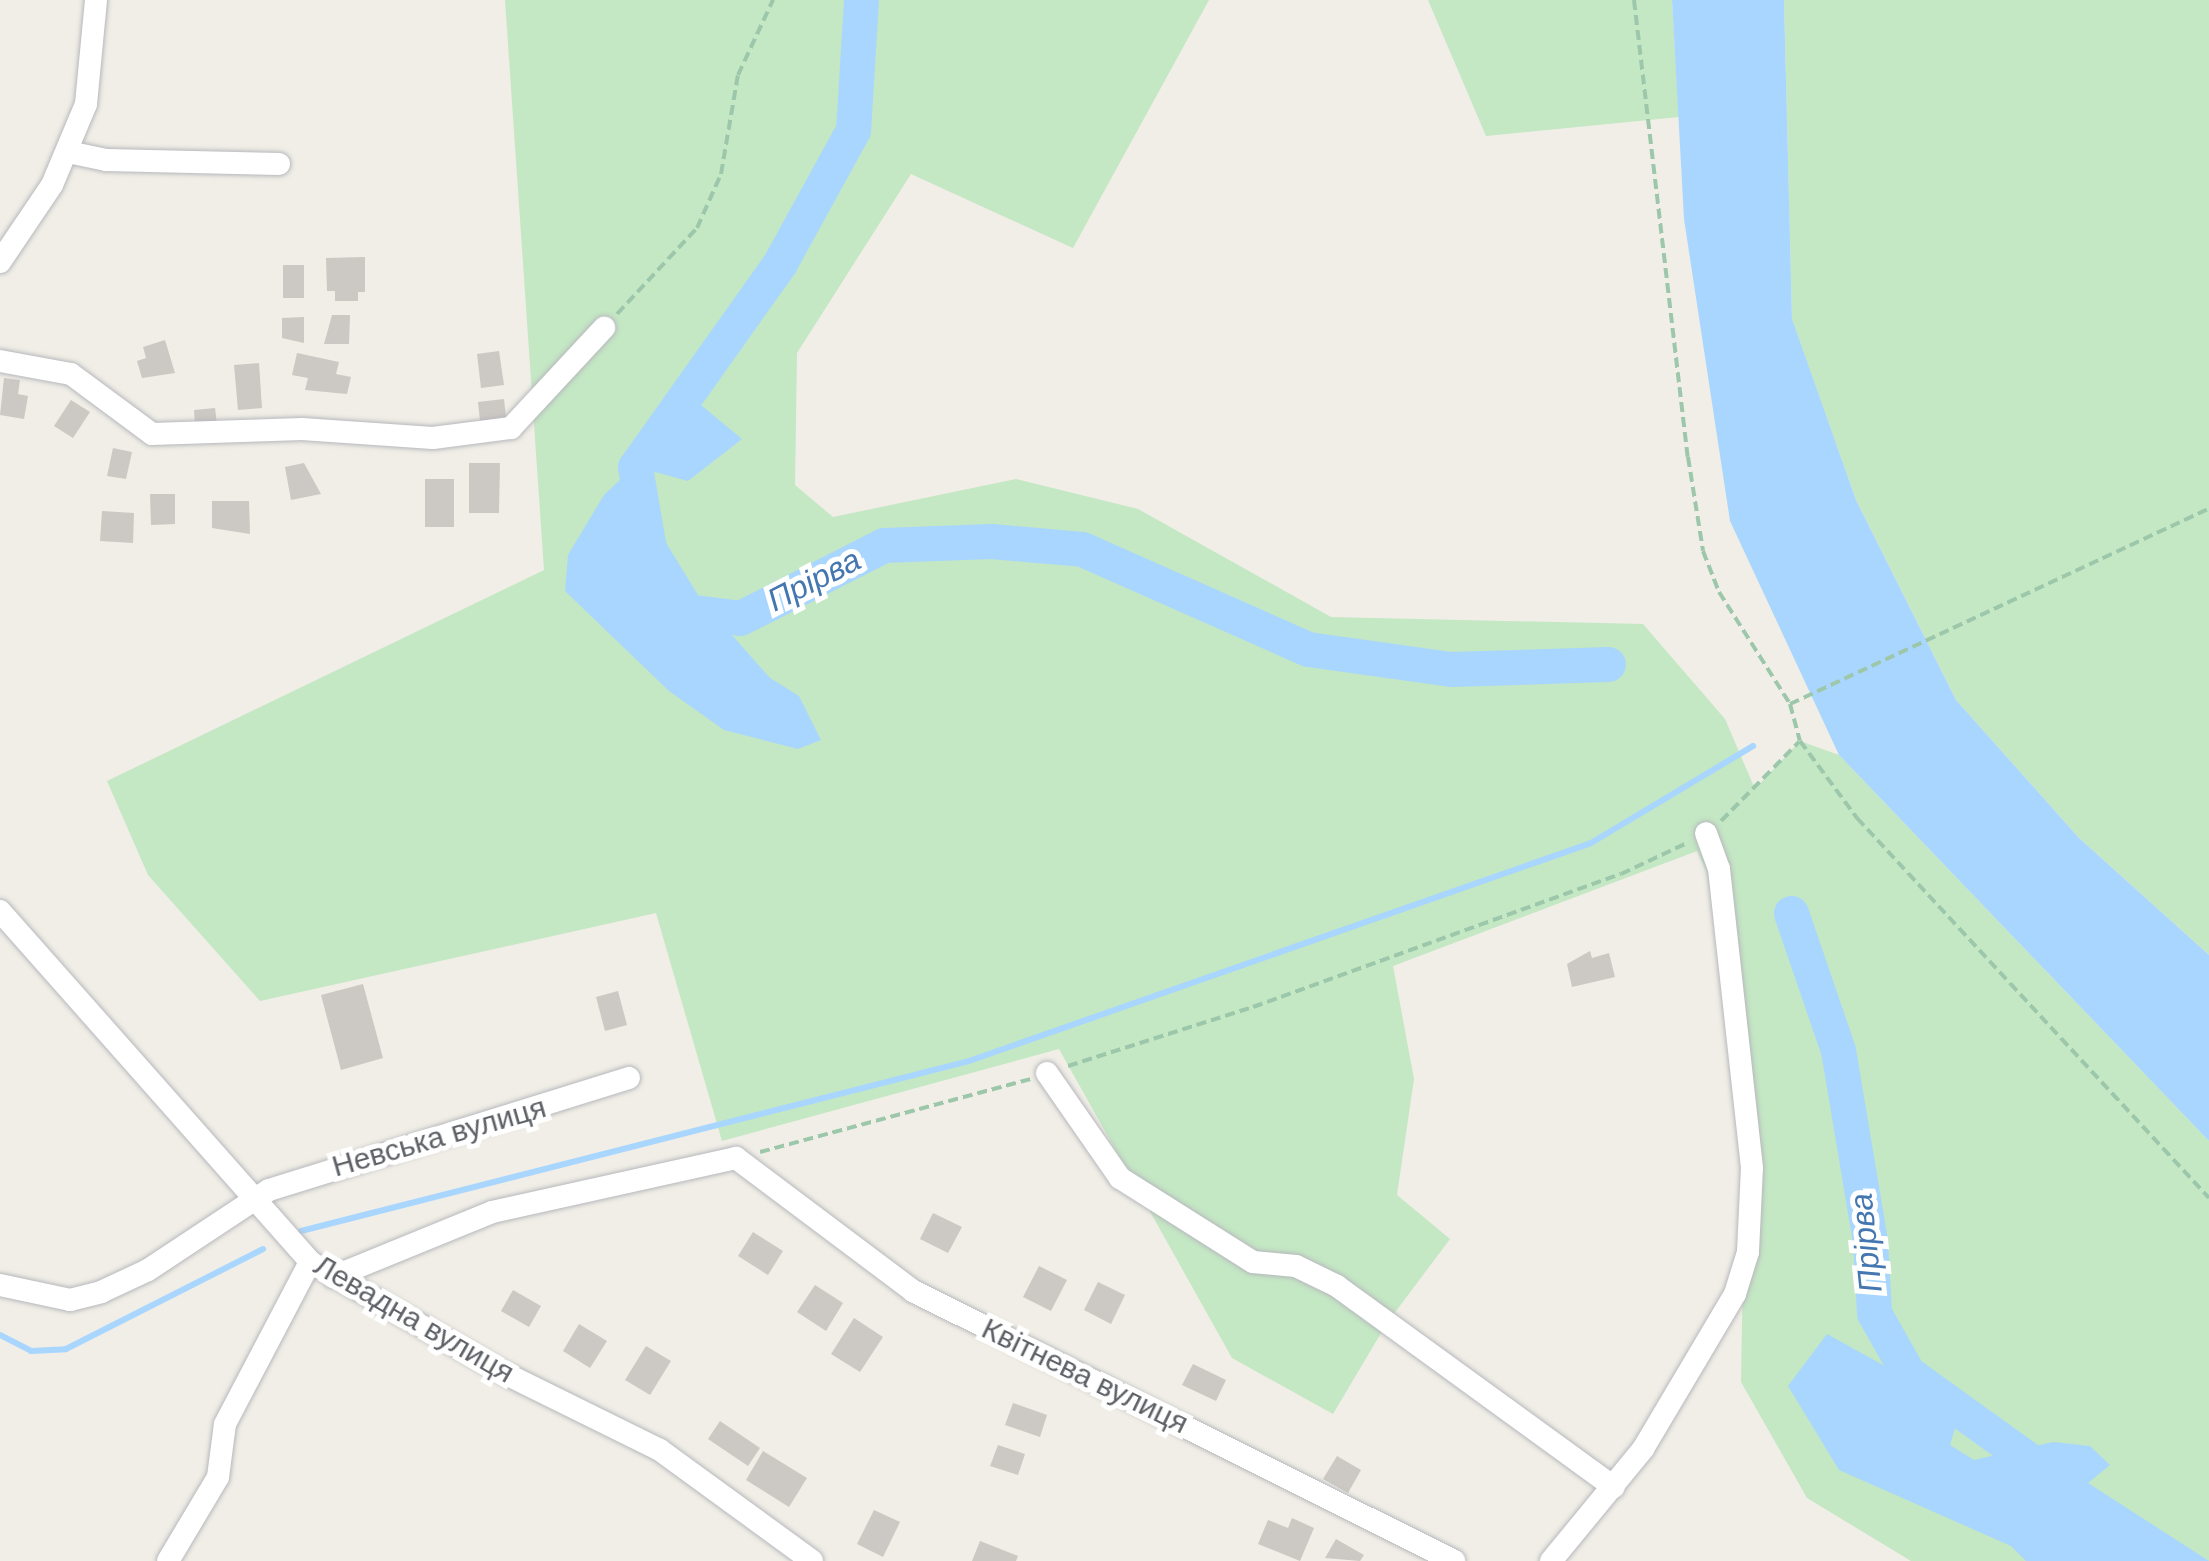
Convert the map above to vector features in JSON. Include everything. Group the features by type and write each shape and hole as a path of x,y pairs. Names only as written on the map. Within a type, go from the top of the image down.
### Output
{"street":[{"path":"0,262 68,152 94,58 96,0"},
{"path":"68,152 106,160 279,164"},
{"path":"0,361 71,374 152,434 302,430 432,438 510,428 604,328"},
{"path":"1550,1561 1614,1487 1714,1333 1748,1252 1752,1168 1719,869 1706,833"},
{"name":"Левадна вулиця","path":"0,911 253,1203 310,1262 660,1450 812,1561"},
{"path":"1047,1073 1120,1178 1252,1262 1296,1266 1336,1286 1614,1487"},
{"name":"Невська вулиця","path":"0,1285 70,1300 101,1292 148,1270 253,1203 311,1174 629,1078"},
{"path":"333,1276 492,1212 736,1158"},
{"name":"Квітнева вулиця","path":"736,1158 912,1291 1454,1561"},
{"path":"168,1561 218,1477 225,1424 310,1262"}],"path":[{"path":"604,328 696,228 721,174 738,75 773,0"},
{"path":"1634,0 1703,550 1719,592 1790,704 1800,741 1857,818 2209,1198"},
{"path":"1790,704 1938,631 2209,509"},
{"path":"736,1158 1047,1073 1253,1007 1622,874 1706,833 1800,741"}],"green space":[{"path":"505,0 1209,0 1073,248 911,174 797,353 795,485 833,517 1016,479 1138,509 1331,617 1643,624 1725,719 1755,789 1800,741 1839,755 2209,1141 2209,1561 1911,1561 1807,1498 1741,1382 1745,1151 1707,872 1697,851 1393,966 1414,1079 1397,1195 1450,1239 1387,1323 1333,1414 1232,1358 1059,1049 722,1141 656,913 260,1001 148,875 107,781 544,570"},
{"path":"1428,0 1672,0 1679,117 1486,136"},
{"path":"1784,0 2209,0 2209,955 2079,838 1956,700 1856,500 1792,320"}],"water":[{"path":"1672,0 1784,0 1792,319 1856,500 1956,700 2079,838 2209,955 2209,1141 1839,755 1730,521 1684,219"},
{"path":"696,401 742,439 688,481 655,472 632,498 637,530 657,576 701,600 770,678 799,696 821,740 798,749 724,730 669,691 565,591 568,555 604,495 622,478 642,429 676,420"},
{"path":"1827,1334 1961,1408 1950,1445 1974,1460 2053,1442 2090,1446 2110,1465 2088,1483 2209,1561 2026,1561 2011,1546 1839,1470 1788,1386"}],"building":[{"path":"365,257 365,292 358,292 358,301 335,301 335,291 327,291 326,258"},
{"path":"283,265 304,265 304,298 283,298"},
{"path":"332,315 350,315 349,344 324,344"},
{"path":"304,317 304,343 282,338 282,318"},
{"path":"165,340 175,373 142,378 137,361 146,358 143,347"},
{"path":"499,351 504,385 481,388 477,354"},
{"path":"297,353 339,362 336,374 351,377 347,394 305,390 308,378 292,375"},
{"path":"259,363 262,408 238,410 234,365"},
{"path":"4,378 20,380 18,394 28,396 24,419 0,415"},
{"path":"504,399 506,417 480,421 478,402"},
{"path":"71,400 90,412 73,438 54,426"},
{"path":"215,408 217,424 195,426 194,410"},
{"path":"113,448 132,452 126,479 107,476"},
{"path":"304,463 321,494 291,500 285,467"},
{"path":"469,463 500,463 499,513 469,513"},
{"path":"425,479 454,479 454,527 425,527"},
{"path":"150,494 175,494 175,524 151,525"},
{"path":"212,501 249,501 250,534 212,528"},
{"path":"102,511 134,513 133,543 100,541"},
{"path":"1590,951 1592,958 1609,953 1615,977 1572,987 1567,964"},
{"path":"363,984 383,1058 341,1070 321,995"},
{"path":"618,991 627,1025 605,1031 596,997"},
{"path":"933,1213 962,1227 948,1253 920,1239"},
{"path":"753,1232 783,1251 768,1275 738,1256"},
{"path":"1039,1266 1067,1280 1051,1311 1023,1297"},
{"path":"1098,1282 1125,1295 1111,1324 1084,1310"},
{"path":"815,1285 843,1303 826,1331 797,1312"},
{"path":"513,1290 541,1306 529,1327 501,1311"},
{"path":"854,1318 883,1337 860,1372 831,1354"},
{"path":"579,1324 607,1341 590,1368 563,1351"},
{"path":"646,1346 671,1361 650,1395 625,1380"},
{"path":"1193,1364 1226,1380 1216,1401 1182,1385"},
{"path":"1013,1403 1047,1415 1040,1437 1005,1425"},
{"path":"720,1421 760,1448 748,1466 708,1439"},
{"path":"998,1445 1025,1454 1018,1475 990,1466"},
{"path":"763,1451 807,1478 789,1507 746,1480"},
{"path":"1337,1456 1361,1470 1348,1493 1323,1479"},
{"path":"874,1510 900,1522 883,1557 857,1544"},
{"path":"1292,1518 1314,1528 1300,1561 1258,1544 1268,1520 1288,1528"},
{"path":"1336,1539 1364,1555 1360,1561 1325,1558"},
{"path":"980,1541 1018,1556 1016,1561 972,1561"}],"waterway":[{"name":"Прірва","path":"861,0 853,130 780,263 635,467 649,549 687,611 740,618 884,545 991,541 1082,549 1308,649 1451,669 1608,664"},
{"path":"301,1231 969,1061 1591,843 1753,746"},
{"name":"Прірва","path":"1791,913 1838,1050 1870,1241 1874,1313 1908,1373 2050,1475"},
{"path":"0,1335 31,1351 66,1349 263,1249"}]}
